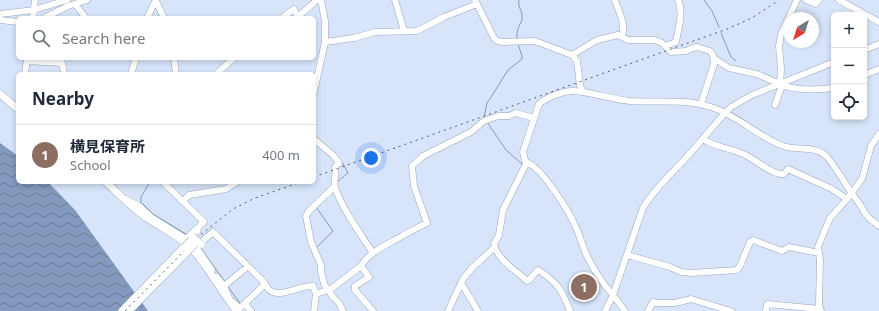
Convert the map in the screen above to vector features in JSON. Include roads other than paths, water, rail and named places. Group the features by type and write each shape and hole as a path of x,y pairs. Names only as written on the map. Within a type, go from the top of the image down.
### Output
{"main road":[{"path":"0,94 14,103"},
{"path":"108,184 146,218 176,235 190,245 229,300 242,307"},
{"path":"122,311 190,245"},
{"path":"129,311 190,245"}],"street":[{"path":"0,14 34,10 67,0"},
{"path":"49,16 68,6 87,0"},
{"path":"285,16 294,9 300,15 317,0"},
{"path":"316,83 325,42 325,21 321,0"},
{"path":"395,0 404,31"},
{"path":"615,0 624,25 622,36"},
{"path":"665,46 676,42 680,23 681,6 678,0"},
{"path":"775,105 781,85 779,46 781,34 797,0"},
{"path":"806,0 816,4 819,0"},
{"path":"839,0 879,22"},
{"path":"148,16 155,2"},
{"path":"155,2 163,16"},
{"path":"325,42 354,38 375,32 417,31 476,2 494,38 498,41 535,41 572,55 577,61 580,86 583,92"},
{"path":"75,4 84,16"},
{"path":"56,12 59,16"},
{"path":"0,20 16,22"},
{"path":"572,55 597,40 618,35 628,40 655,40 662,43 671,52 686,51 697,47 710,51 715,59 729,68 757,74 789,88 831,88"},
{"path":"867,49 879,44"},
{"path":"701,104 715,59"},
{"path":"25,72 27,60 61,60 64,72"},
{"path":"132,72 135,60"},
{"path":"174,60 176,72"},
{"path":"218,72 232,60"},
{"path":"605,311 614,294 643,208 668,175 703,139 725,112 752,95 781,85 831,63"},
{"path":"867,74 879,69"},
{"path":"570,311 560,289 547,276 538,270 530,280 527,281 507,264 494,244 500,230 504,210 523,172 526,162 523,152 539,104 544,100 564,93 583,92 629,101 679,101 710,106 725,112 758,133 781,145 790,148 812,149 819,151 826,156 833,165 869,218 879,226"},
{"path":"316,294 331,289 361,266 373,253 385,245 427,223 414,186 412,166 415,162 423,156 471,132 484,122 498,116 509,116 516,113 534,118"},
{"path":"766,311 767,304 821,310 819,304 820,260 818,247 830,218 862,179 871,146 879,134"},
{"path":"703,139 747,156 759,165 780,175 784,174 788,169 801,174 832,189 847,199"},
{"path":"316,141 334,156 339,163 335,167 334,187 354,224 373,253"},
{"path":"526,162 531,163 548,182 577,229 586,255 592,266 602,282 614,294 625,311"},
{"path":"111,184 115,190"},
{"path":"165,184 204,222 190,245"},
{"path":"183,201 190,195 226,189 234,184"},
{"path":"334,187 309,211 306,216 311,242 321,265 322,278 328,290 339,303 343,311"},
{"path":"190,245 213,232 264,282 268,290 276,294 313,286 316,294 314,311"},
{"path":"627,255 670,267 681,272 692,273 737,270 750,242 753,240 782,251 789,247 819,253"},
{"path":"190,245 226,285 229,300"},
{"path":"448,311 461,283 472,267 495,247"},
{"path":"361,266 369,277 355,286 355,290 373,311"},
{"path":"226,285 247,267"},
{"path":"461,283 478,311"},
{"path":"251,311 242,307 263,286 265,286"},
{"path":"648,311 653,302 675,303 691,299 731,311"}],"water":[{"path":"0,143 16,155 16,184 50,184 75,210 148,311 0,311"}],"waterway":[{"path":"517,39 522,18 519,0"},
{"path":"704,0 712,11 719,27"},
{"path":"158,11 159,16"},
{"path":"721,33 731,57 736,61"},
{"path":"484,117 487,103 508,70 522,59 518,44"},
{"path":"487,122 506,150 523,165"},
{"path":"337,182 348,173 342,162"},
{"path":"149,184 141,197 141,202 153,214 186,234"},
{"path":"316,207 333,231 317,247"},
{"path":"200,247 225,282"},
{"path":"228,287 240,303"}],"railway":[{"path":"316,176 727,29 752,18 779,0"},
{"path":"125,311 197,238 233,209 255,198 295,184"}],"place":[{"name":"横見保育所","path":"584,287"}]}
